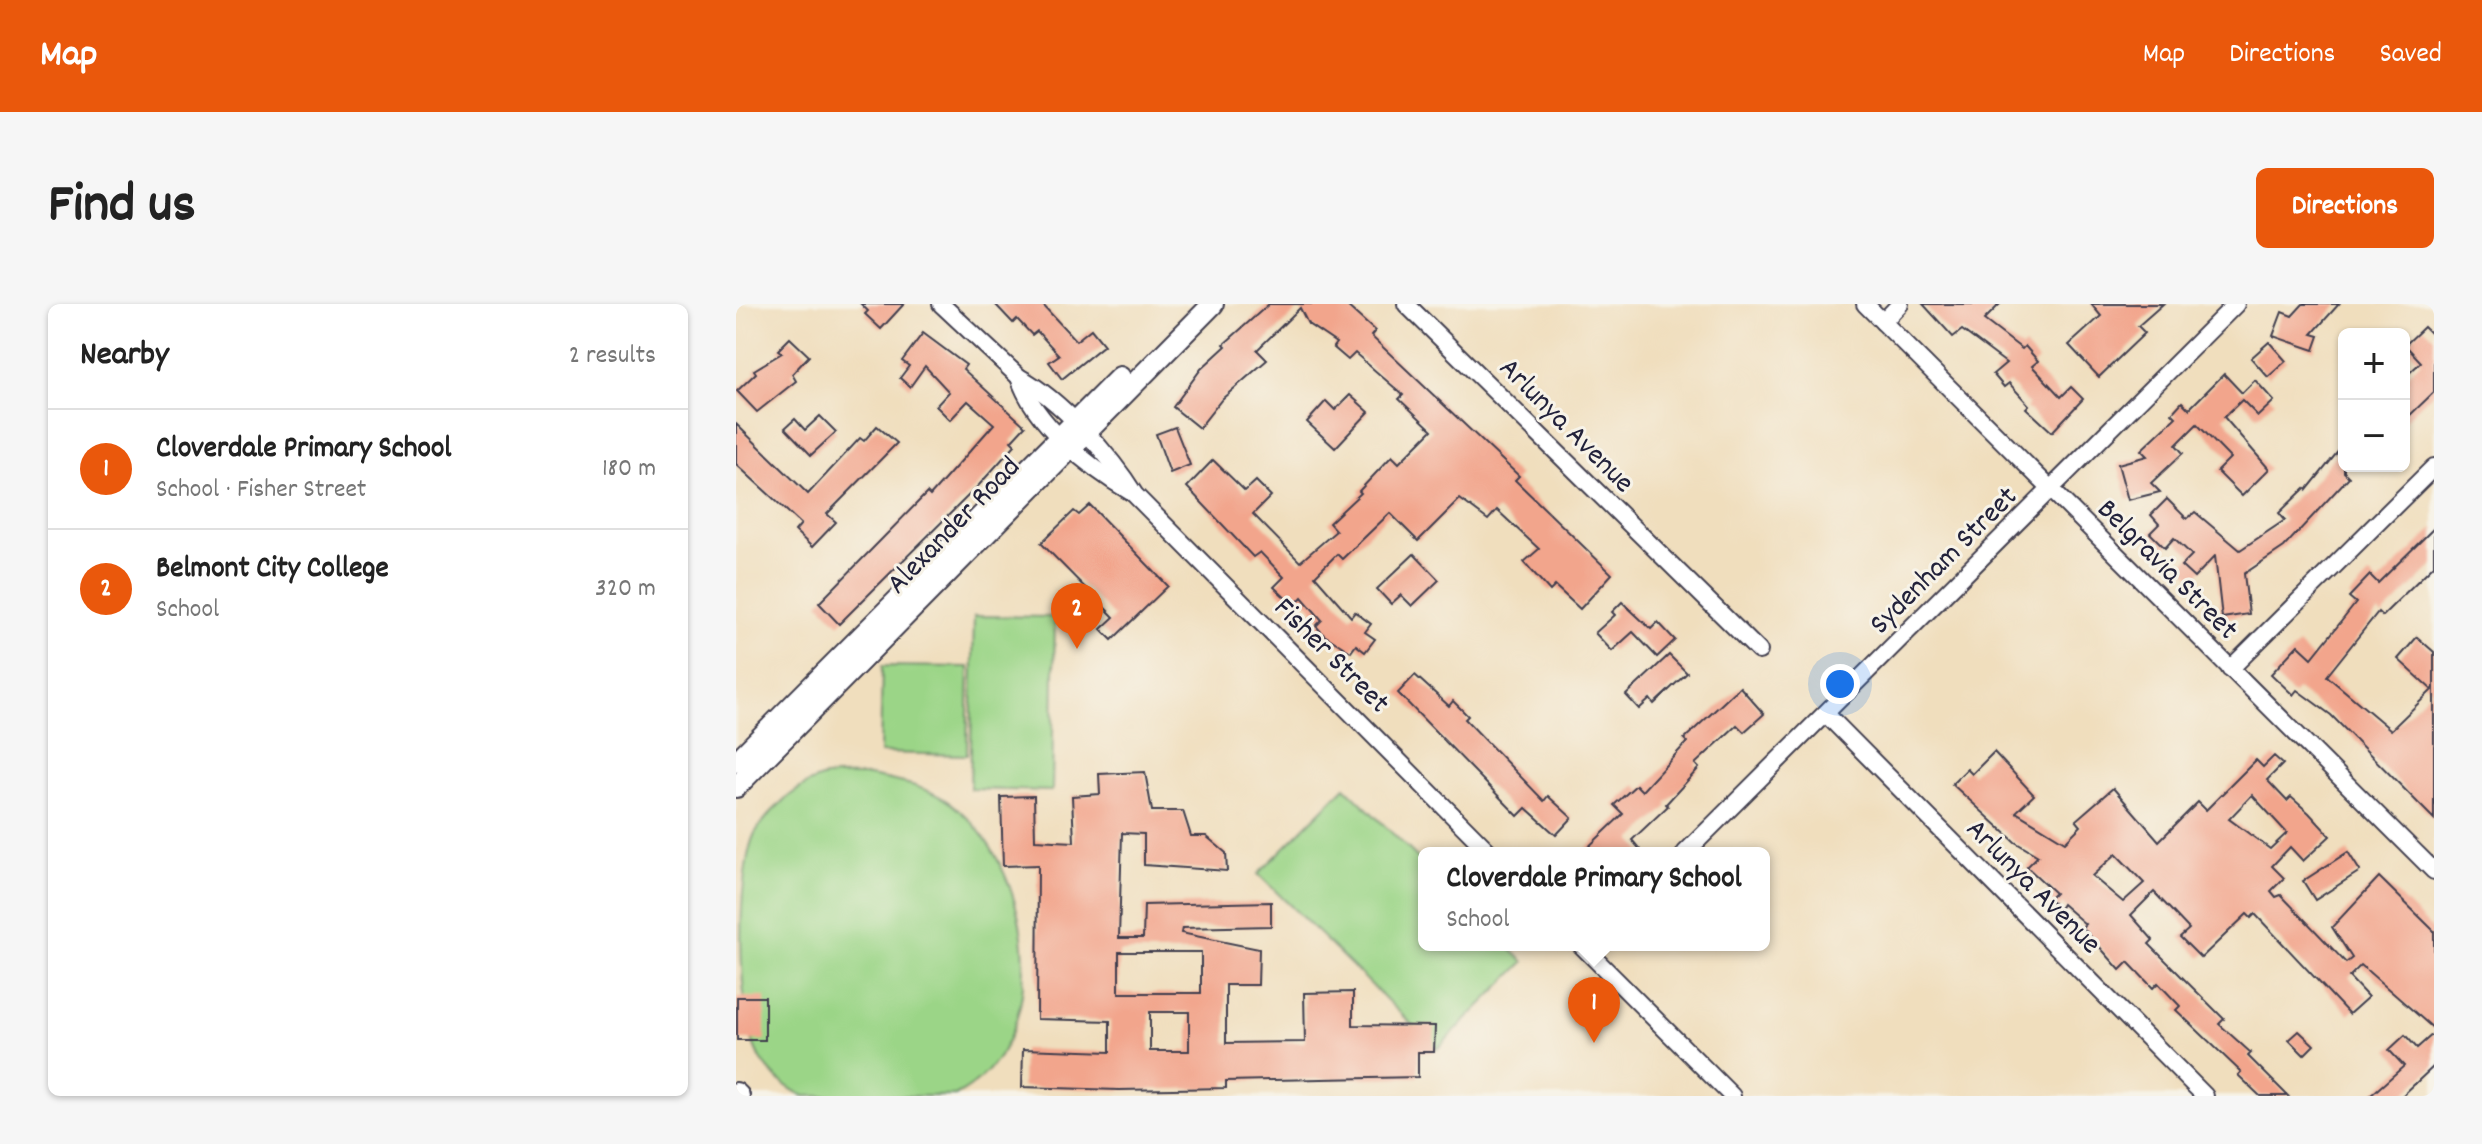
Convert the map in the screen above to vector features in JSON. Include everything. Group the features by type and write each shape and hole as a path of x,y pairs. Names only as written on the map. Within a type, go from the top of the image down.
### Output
{"main road":[{"name":"Alexander Road","path":"736,787 1194,304"},
{"name":"Alexander Road","path":"736,762 1072,434 1213,304"}],"street":[{"name":"Fisher Street","path":"941,304 1019,377 1024,394 1121,473 1135,495 1484,847"},
{"name":"Arlunya Avenue","path":"1406,304 1759,651"},
{"name":"Belgravia Street","path":"1865,304 2434,871"},
{"path":"1883,322 1900,304"},
{"name":"Sydenham Street","path":"1691,847 2236,304"},
{"path":"2230,669 2434,467"},
{"name":"Arlunya Avenue","path":"1826,714 2205,1096"},
{"path":"1591,951 1732,1096"}],"green space":[{"path":"974,616 1055,617 1052,791 970,789"},
{"path":"882,666 969,667 967,755 880,753"},
{"path":"869,776 928,791 959,810 985,839 1005,875 1018,916 1024,958 1021,1000 1009,1039 987,1071 955,1096 804,1096 785,1085 768,1069 751,1037 741,944 744,879 755,833 777,807 816,780"},
{"path":"1345,787 1418,858 1418,951 1512,951 1524,962 1437,1049 1258,874"}],"building":[{"path":"861,304 904,304 881,329 865,314 868,311"},
{"path":"995,304 1042,304 1076,341 1091,329 1104,345 1062,379 1049,362 1059,355 1037,331 1032,335 1017,319 1013,323"},
{"path":"1269,304 1345,304 1375,331 1371,336 1519,476 1515,480 1612,574 1580,609 1555,586 1550,591 1524,562 1539,549 1497,510 1488,520 1460,499 1418,541 1390,513 1342,559 1337,554 1315,576 1351,617 1355,612 1371,624 1365,632 1375,639 1365,652 1356,645 1351,652 1324,635 1316,626 1322,620 1302,597 1294,606 1274,587 1284,577 1260,552 1253,557 1187,487 1213,460 1245,491 1256,481 1271,496 1253,514 1300,562 1336,531 1329,523 1361,493 1359,491 1392,456 1399,463 1432,430 1399,399 1403,395 1355,353 1348,360 1333,347 1336,343 1308,324 1300,308 1257,350 1267,360 1222,399 1199,428 1173,407 1201,369 1226,346 1224,344"},
{"path":"1923,304 2000,304 1984,320 2022,349 2025,346 2038,361 2032,366 2061,397 2071,387 2083,399 2052,432 2026,408 2029,405 2009,383 2004,387 1993,374 2006,363 1962,330 1953,337"},
{"path":"2091,304 2163,304 2138,326 2145,333 2099,377 2069,345 2101,316"},
{"path":"2303,304 2339,304 2312,334 2319,336 2314,350 2273,336 2282,312 2292,316"},
{"path":"2424,327 2434,337 2434,392 2410,415 2410,372 2421,362 2410,350 2410,340"},
{"path":"923,333 966,365 963,369 1025,426 1011,441 1015,445 979,485 839,624 819,603 927,493 930,496 994,424 968,401 950,420 936,406 949,392 925,366 910,387 900,378 909,366 902,361"},
{"path":"790,338 809,356 792,374 796,381 757,412 737,391 756,373 754,370 782,353 778,350"},
{"path":"2269,342 2286,361 2268,377 2251,358"},
{"path":"2224,374 2242,393 2255,380 2274,401 2258,416 2242,400 2224,417 2269,469 2242,496 2217,471 2230,458 2197,424 2176,445 2183,453 2151,483 2160,492 2128,500 2118,464 2147,456 2141,450 2176,417 2172,413 2182,402 2189,409"},
{"path":"1350,395 1369,412 1335,448 1307,422 1326,401 1335,410"},
{"path":"820,416 836,432 811,455 785,428 795,419 805,430"},
{"path":"736,424 808,494 860,438 864,441 877,426 897,443 827,514 836,522 812,547 795,531 801,524 736,464"},
{"path":"1175,427 1190,465 1170,473 1156,434"},
{"path":"2338,451 2338,472 2344,472 2349,477 2284,547 2244,574 2249,614 2222,618 2215,556 2194,578 2181,566 2192,555 2174,538 2165,548 2150,533 2159,524 2151,515 2167,499 2187,519 2195,512 2240,550 2285,520 2279,513 2305,488 2307,490"},
{"path":"1090,505 1168,586 1112,640 1101,629 1114,617 1041,543 1074,511 1079,515"},
{"path":"2434,528 2434,565 2382,616 2378,612 2327,676 2391,730 2432,690 2398,659 2417,637 2434,652 2434,819 2331,715 2297,690 2293,695 2271,674 2298,645 2312,658 2356,603 2349,597 2370,575 2378,583"},
{"path":"1414,554 1439,580 1412,606 1401,595 1391,604 1377,589"},
{"path":"1622,602 1651,629 1658,622 1675,640 1657,657 1633,632 1612,651 1595,633 1615,615 1612,612"},
{"path":"1669,655 1687,673 1654,704 1650,699 1639,709 1626,695"},
{"path":"1415,675 1449,706 1453,701 1468,716 1465,719 1544,801 1548,796 1572,818 1556,835 1526,808 1518,816 1398,693"},
{"path":"1740,687 1764,714 1744,732 1737,725 1695,764 1699,768 1666,804 1668,806 1632,840 1638,847 1588,847 1623,814 1614,805 1636,785 1642,791 1687,742 1684,739"},
{"path":"1994,752 2034,795 2016,812 2065,842 2081,826 2076,820 2113,788 2159,841 2198,802 2206,810 2256,760 2263,767 2274,756 2283,764 2267,780 2287,801 2291,797 2309,813 2330,836 2303,861 2290,847 2272,866 2284,878 2271,891 2276,897 2281,895 2346,963 2352,958 2332,927 2379,877 2434,931 2434,1029 2361,965 2349,977 2368,997 2349,1014 2255,914 2251,918 2247,914 2201,958 2180,937 2189,929 2154,892 2131,915 2153,940 2149,944 2224,1019 2219,1024 2251,1053 2248,1056 2288,1096 2260,1096 2238,1075 2241,1072 2176,1010 2180,1006 2158,983 2153,988 2128,962 2120,970 2082,927 2085,924 2062,904 2059,909 2049,899 2055,893 2027,867 2038,856 2015,842 1952,784 1967,769 1972,774","holes":["2252,795 2287,833 2270,849 2229,819","2116,854 2144,883 2123,902 2092,876"]},
{"path":"1145,772 1152,811 1183,811 1191,836 1206,836 1226,853 1227,871 1144,865 1144,834 1122,833 1119,938 1143,938 1144,905 1271,902 1271,926 1182,928 1181,933 1259,949 1258,985 1226,985 1226,1043 1305,1042 1304,993 1353,992 1353,1025 1435,1026 1434,1052 1418,1052 1418,1077 1226,1081 1226,1088 1119,1090 1022,1087 1023,1049 1110,1052 1110,1021 1037,1019 1038,865 1003,866 1001,797 1034,796 1035,840 1074,842 1072,796 1100,794 1099,774","holes":["1119,952 1201,952 1201,993 1119,993","1150,1012 1189,1012 1189,1051 1150,1051"]},
{"path":"2348,852 2360,871 2315,900 2303,881"},
{"path":"737,997 765,997 765,1040 737,1040"},
{"path":"2299,1031 2314,1045 2304,1055 2289,1040"},
{"path":"2434,1033 2434,1066 2402,1096 2370,1096 2404,1066 2389,1050 2405,1035 2417,1048"}],"place":[{"name":"Belmont City College","path":"1077,649"},
{"name":"Cloverdale Primary School","path":"1594,1043"}]}
